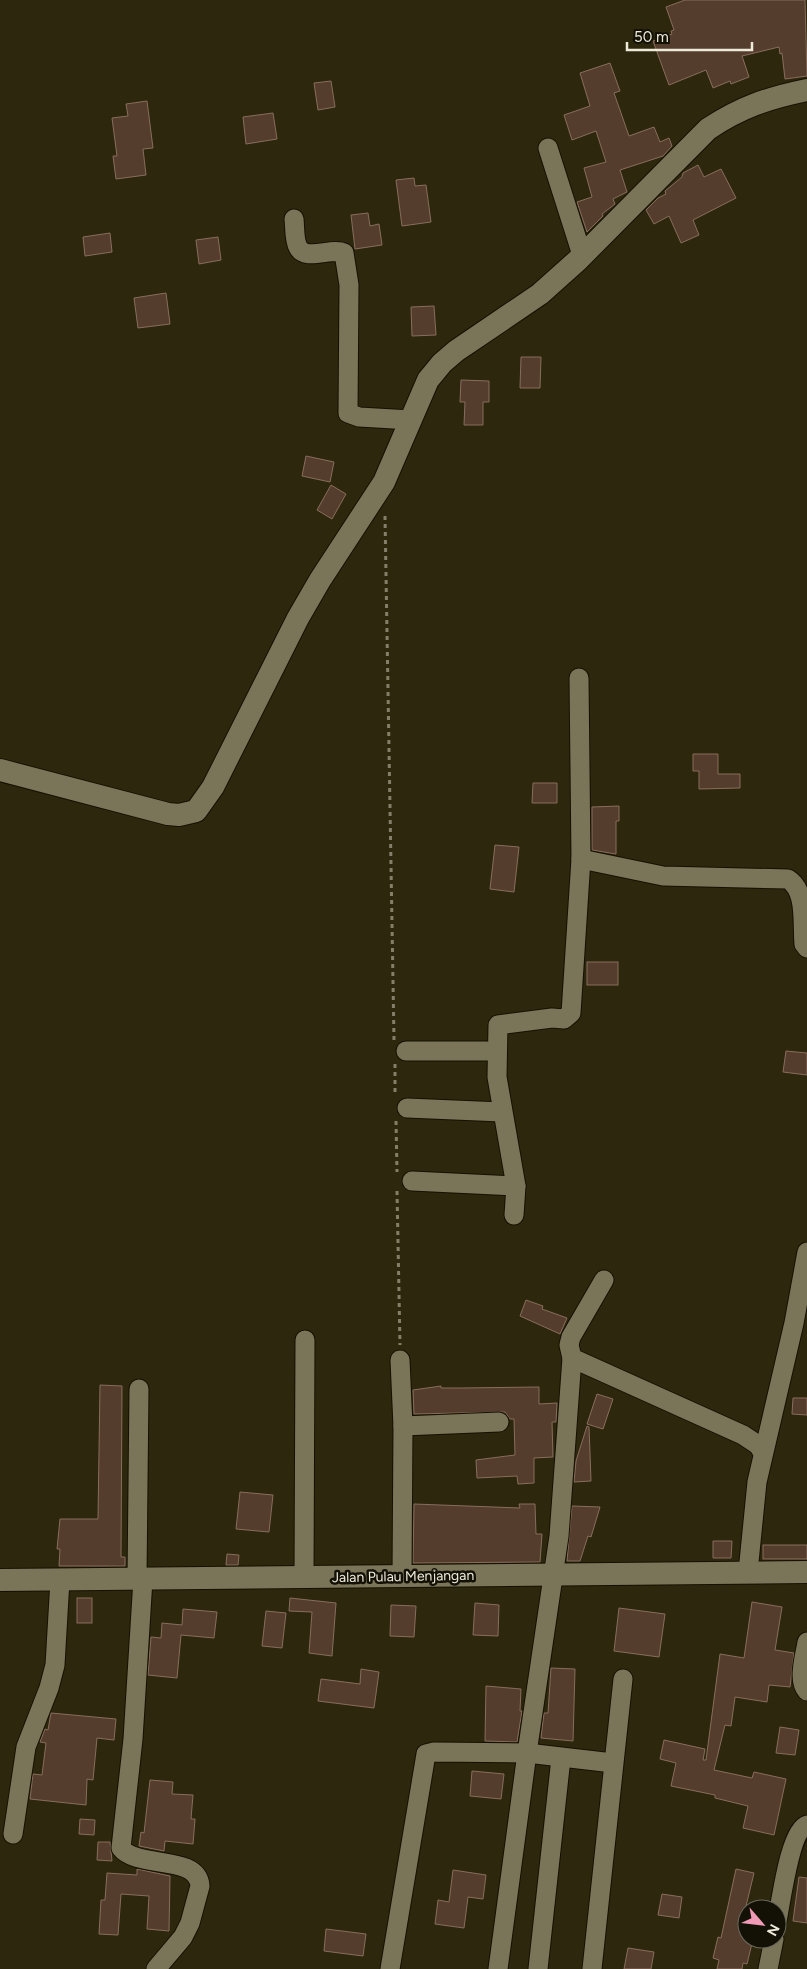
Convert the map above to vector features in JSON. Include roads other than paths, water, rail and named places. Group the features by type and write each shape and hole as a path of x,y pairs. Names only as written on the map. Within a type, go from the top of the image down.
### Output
{"street":[{"path":"0,770 168,814 179,815 196,811 213,787 306,603 384,482 428,380 442,363 540,294 622,218 708,129 733,112 762,100 807,90"},
{"path":"548,148 582,255"},
{"path":"294,219 297,246 301,251 312,254 339,251 344,253 346,258 349,285 348,413 356,417 411,420"},
{"path":"514,1215 516,1186 496,1077 498,1025 552,1018 564,1019 571,1013 581,859 579,678"},
{"path":"581,859 663,876 788,879 795,883 802,898 804,944 807,948"},
{"path":"399,1051 497,1051"},
{"path":"399,1107 502,1112"},
{"path":"412,1181 516,1186"},
{"path":"748,1572 753,1504 763,1453 794,1323 807,1252"},
{"path":"498,1969 527,1753 554,1573 567,1447 572,1358 569,1345 571,1337 604,1280"},
{"path":"304,1578 305,1340"},
{"path":"572,1358 737,1432 758,1445 763,1453"},
{"path":"400,1360 403,1426 402,1576"},
{"path":"139,1389 140,1579 134,1739 121,1848 126,1853 138,1858 183,1867 194,1872 200,1880 190,1922 184,1937 156,1969"},
{"path":"403,1426 499,1422"},
{"name":"Jalan Pulau Menjangan","path":"0,1580 304,1578 554,1573 807,1572"},
{"path":"13,1834 8,1811 26,1747 49,1688 55,1665 60,1580"},
{"path":"807,1642 802,1677 803,1685 807,1691"},
{"path":"592,1969 622,1679"},
{"path":"390,1969 426,1754 434,1752 527,1753 613,1763"},
{"path":"538,1969 561,1758"},
{"path":"782,1899 797,1832 807,1825"},
{"path":"768,1969 772,1949"}]}
